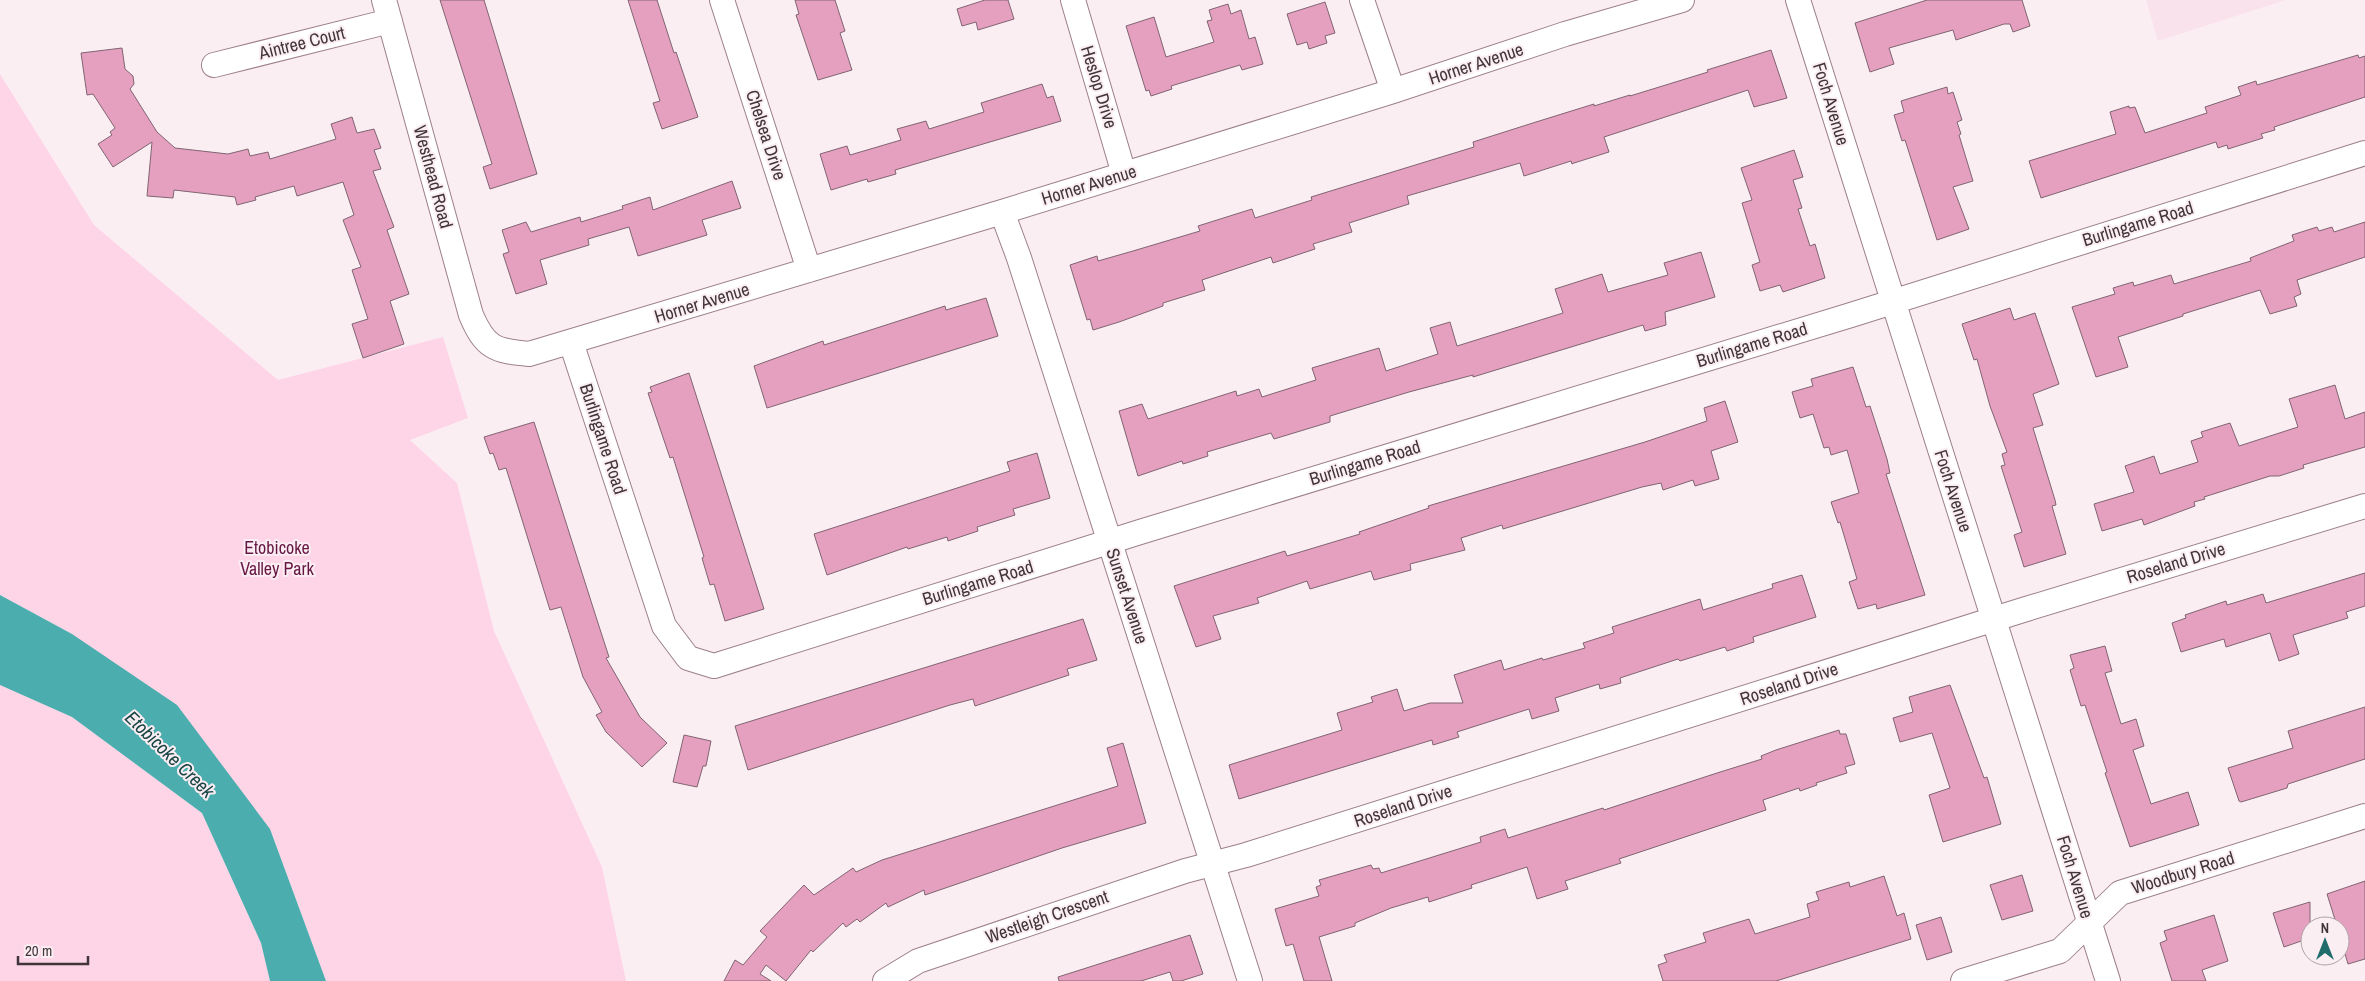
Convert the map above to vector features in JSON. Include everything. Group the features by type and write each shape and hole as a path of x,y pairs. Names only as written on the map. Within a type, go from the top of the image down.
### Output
{"street":[{"name":"Chelsea Drive","path":"722,0 810,270"},
{"name":"Heslop Drive","path":"1073,0 1124,174"},
{"path":"1362,0 1393,91"},
{"name":"Horner Avenue","path":"494,348 529,354 571,342 1002,212 1393,91 1565,34 1682,0"},
{"name":"Foch Avenue","path":"1798,0 2108,981"},
{"name":"Aintree Court","path":"214,65 387,10"},
{"name":"Westhead Road","path":"387,10 471,315 480,335 494,348"},
{"name":"Burlingame Road","path":"571,342 664,626 688,658 714,666 2365,153"},
{"name":"Sunset Avenue","path":"1002,212 1019,258 1250,981"},
{"name":"Roseland Drive","path":"1213,863 1246,855 1994,619 2365,506"},
{"name":"Woodbury Road","path":"1964,981 2060,951 2120,893 2365,816"},
{"name":"Westleigh Crescent","path":"885,981 918,961 1213,863"}],"shaded area":[{"path":"2146,0 2286,0 2158,41"}],"green space":[{"name":"Etobicoke Valley Park","path":"0,74 94,225 278,380 443,337 468,418 410,440 457,483 494,631 602,867 626,981 326,981 270,829 72,634 0,595"},
{"path":"0,685 72,717 202,813 261,943 270,981 0,981"}],"water":[{"name":"Etobicoke Creek","path":"0,595 72,634 177,705 270,829 326,981 270,981 261,943 202,813 72,717 0,685"}],"building":[{"path":"440,0 484,0 537,174 490,189 483,167 492,164"},
{"path":"628,0 657,0 698,117 662,129 653,103 660,101"},
{"path":"795,0 835,0 845,31 840,33 852,70 818,80 796,15 799,14"},
{"path":"985,0 1008,0 1014,19 978,30 976,22 962,26 957,9"},
{"path":"1927,0 2022,0 2030,26 2013,32 2010,24 2004,24 1956,40 1953,30 1889,48 1894,64 1870,72 1855,23"},
{"path":"1325,2 1335,33 1325,36 1327,43 1309,49 1307,42 1297,45 1287,14"},
{"path":"1228,4 1231,14 1241,10 1249,39 1255,37 1263,64 1242,70 1240,65 1171,86 1172,89 1151,96 1149,90 1146,91 1126,26 1154,17 1166,57 1214,42 1207,21 1212,20 1209,10"},
{"path":"122,48 125,69 133,76 134,84 130,89 157,132 175,148 228,154 248,149 250,156 268,152 270,159 336,139 331,124 352,117 357,133 374,129 381,148 374,150 381,169 373,171 394,227 387,230 409,294 390,301 404,344 363,358 352,324 368,319 352,270 361,267 343,220 354,215 343,182 297,196 294,186 255,197 256,200 237,205 235,197 174,190 173,198 147,196 152,142 113,167 98,144 112,135 110,132 115,128 93,94 87,95 81,53"},
{"path":"1771,50 1787,98 1754,107 1748,90 1604,137 1609,152 1572,164 1571,161 1524,176 1520,163 1407,196 1409,204 1349,223 1352,232 1313,244 1315,249 1273,263 1271,257 1202,280 1205,290 1163,303 1163,306 1119,322 1093,330 1090,319 1087,320 1070,265 1097,256 1098,261 1200,231 1198,226 1252,209 1255,218 1312,200 1311,197 1474,147 1473,142 1594,104 1594,106 1630,96 1708,72 1707,70"},
{"path":"2358,55 2359,58 2365,56 2365,97 2274,127 2275,130 2261,134 2263,138 2228,149 2227,145 2218,148 2216,142 2041,198 2029,161 2116,134 2110,112 2129,106 2129,108 2135,107 2145,133 2207,113 2205,107 2241,95 2238,87 2256,81 2257,85"},
{"path":"1042,84 1047,98 1053,96 1061,121 895,170 896,174 868,182 867,179 831,190 820,154 847,146 850,155 901,140 897,129 926,121 929,129 984,112 981,103"},
{"path":"1947,87 1948,94 1953,92 1962,120 1957,122 1961,134 1959,135 1973,181 1953,187 1969,229 1937,240 1905,140 1902,141 1894,115 1904,112 1901,101"},
{"path":"1794,150 1803,177 1793,180 1802,208 1798,209 1810,246 1815,244 1825,278 1783,292 1780,285 1760,291 1752,265 1760,262 1742,203 1752,200 1741,168"},
{"path":"732,181 741,208 702,220 707,235 638,256 629,227 588,239 589,245 540,260 547,284 516,294 503,254 509,252 502,230 526,222 531,232 580,217 581,222 623,209 622,206 650,197 653,210"},
{"path":"2365,222 2365,257 2297,280 2301,294 2294,297 2297,306 2270,314 2260,290 2183,314 2183,316 2118,337 2128,367 2096,377 2072,307 2115,294 2113,288 2133,282 2134,286 2171,275 2174,284 2251,261 2250,258 2294,241 2292,235 2317,227 2319,231 2332,227 2334,232"},
{"path":"1701,252 1715,297 1665,312 1666,325 1645,331 1643,325 1473,377 1473,375 1409,392 1330,416 1330,422 1274,439 1271,433 1207,452 1208,456 1183,464 1182,461 1138,476 1119,411 1142,404 1148,419 1236,391 1237,396 1259,389 1262,397 1316,380 1312,368 1379,348 1386,371 1438,354 1430,328 1450,322 1457,346 1563,313 1555,289 1602,274 1608,292 1668,275 1664,263"},
{"path":"986,298 998,336 767,408 754,366 823,341 824,345 945,306 946,310"},
{"path":"2010,308 2014,320 2035,313 2059,384 2033,394 2043,425 2033,428 2055,500 2056,505 2052,506 2066,554 2024,567 2014,535 2022,532 2001,466 2005,465 2002,454 2007,452 1990,406 1977,359 1974,360 1962,324"},
{"path":"1853,367 1866,407 1870,406 1887,459 1890,473 1886,474 1925,595 1877,609 1876,604 1858,609 1849,582 1857,579 1840,522 1838,523 1831,502 1859,493 1847,450 1831,455 1829,447 1824,448 1813,414 1800,418 1792,392 1813,386 1811,379"},
{"path":"689,373 764,609 725,621 714,584 710,585 702,558 704,557 673,457 670,458 648,393 652,392 650,387"},
{"path":"2335,385 2345,419 2365,412 2365,447 2303,465 2304,468 2279,476 2270,476 2204,497 2205,499 2194,502 2195,506 2144,525 2142,519 2102,531 2094,504 2134,492 2125,466 2154,456 2160,474 2198,462 2191,441 2203,437 2201,432 2230,423 2239,446 2298,427 2289,399"},
{"path":"1725,401 1738,442 1711,451 1719,479 1695,486 1693,480 1663,490 1661,483 1642,487 1503,529 1502,525 1461,538 1465,550 1410,564 1411,570 1374,580 1371,571 1310,589 1307,581 1257,598 1259,603 1213,616 1221,639 1196,647 1174,586 1285,551 1287,556 1360,534 1359,532 1429,508 1428,506 1645,442 1707,421 1704,408"},
{"path":"534,422 609,657 606,658 640,717 667,743 642,767 606,732 596,715 602,712 583,677 561,607 550,610 506,468 499,470 493,453 490,454 484,437"},
{"path":"1037,453 1050,498 1013,509 1015,515 977,527 978,531 948,541 947,537 908,549 907,547 827,575 814,534 1010,471 1007,462"},
{"path":"2365,573 2365,606 2346,612 2348,618 2293,635 2299,654 2279,661 2270,633 2226,647 2224,639 2181,652 2172,623 2186,618 2185,615 2226,601 2227,605 2263,594 2266,603"},
{"path":"1802,575 1816,617 1753,637 1754,642 1727,651 1725,647 1680,661 1678,659 1620,678 1621,683 1600,689 1599,684 1555,698 1559,711 1532,719 1529,709 1457,732 1459,737 1433,745 1432,740 1239,799 1229,765 1342,730 1337,713 1373,702 1371,697 1397,689 1404,711 1430,703 1463,703 1454,675 1501,660 1504,670 1542,658 1543,660 1585,648 1583,643 1614,633 1612,627 1700,599 1703,610 1773,588 1772,584"},
{"path":"1083,619 1097,660 1067,669 1069,675 975,706 973,699 950,705 748,770 735,726"},
{"path":"2105,646 2112,671 2105,673 2121,724 2136,719 2144,746 2133,750 2151,804 2188,792 2199,825 2130,847 2085,705 2081,706 2070,670 2074,668 2070,655"},
{"path":"1950,685 1984,778 1987,777 2001,824 1943,842 1929,795 1950,788 1932,733 1900,742 1893,718 1913,712 1909,697"},
{"path":"2365,707 2365,759 2288,784 2287,788 2239,801 2228,768 2293,748 2288,731"},
{"path":"1839,730 1840,734 1846,734 1855,764 1845,767 1847,773 1816,783 1817,785 1800,791 1799,788 1763,800 1766,810 1619,859 1621,863 1565,881 1568,889 1537,899 1527,867 1471,885 1472,888 1429,902 1428,897 1391,908 1355,923 1355,926 1319,937 1332,981 1304,981 1293,944 1286,946 1275,909 1319,896 1316,887 1321,885 1319,880 1371,865 1373,869 1379,868 1381,873 1481,842 1480,837 1505,829 1508,838 1603,808 1604,810 1762,759 1761,756 1776,750"},
{"path":"684,735 711,741 706,766 703,766 697,787 673,782"},
{"path":"1123,743 1146,823 1062,848 925,895 924,890 888,907 886,903 860,922 857,919 846,927 843,923 813,952 811,950 786,981 766,965 760,974 771,981 724,981 735,960 743,965 767,937 760,931 804,885 814,895 853,868 856,872 882,860 1118,786 1107,748"},
{"path":"2022,875 2033,911 2002,920 1990,885"},
{"path":"1884,876 1897,916 1904,913 1911,939 1776,981 1663,981 1658,965 1667,962 1664,955 1706,942 1703,933 1749,919 1755,934 1810,917 1807,904 1819,900 1816,892 1849,882 1850,887"},
{"path":"2365,881 2365,959 2350,963 2350,916 2334,916 2327,894"},
{"path":"2310,902 2310,916 2300,916 2300,941 2284,947 2273,913"},
{"path":"2214,915 2228,961 2202,970 2206,981 2172,981 2160,943 2167,940 2164,931"},
{"path":"1941,917 1952,952 1927,960 1916,925"},
{"path":"1190,935 1203,974 1181,981 1173,981 1170,972 1141,981 1059,981 1058,977"}]}
